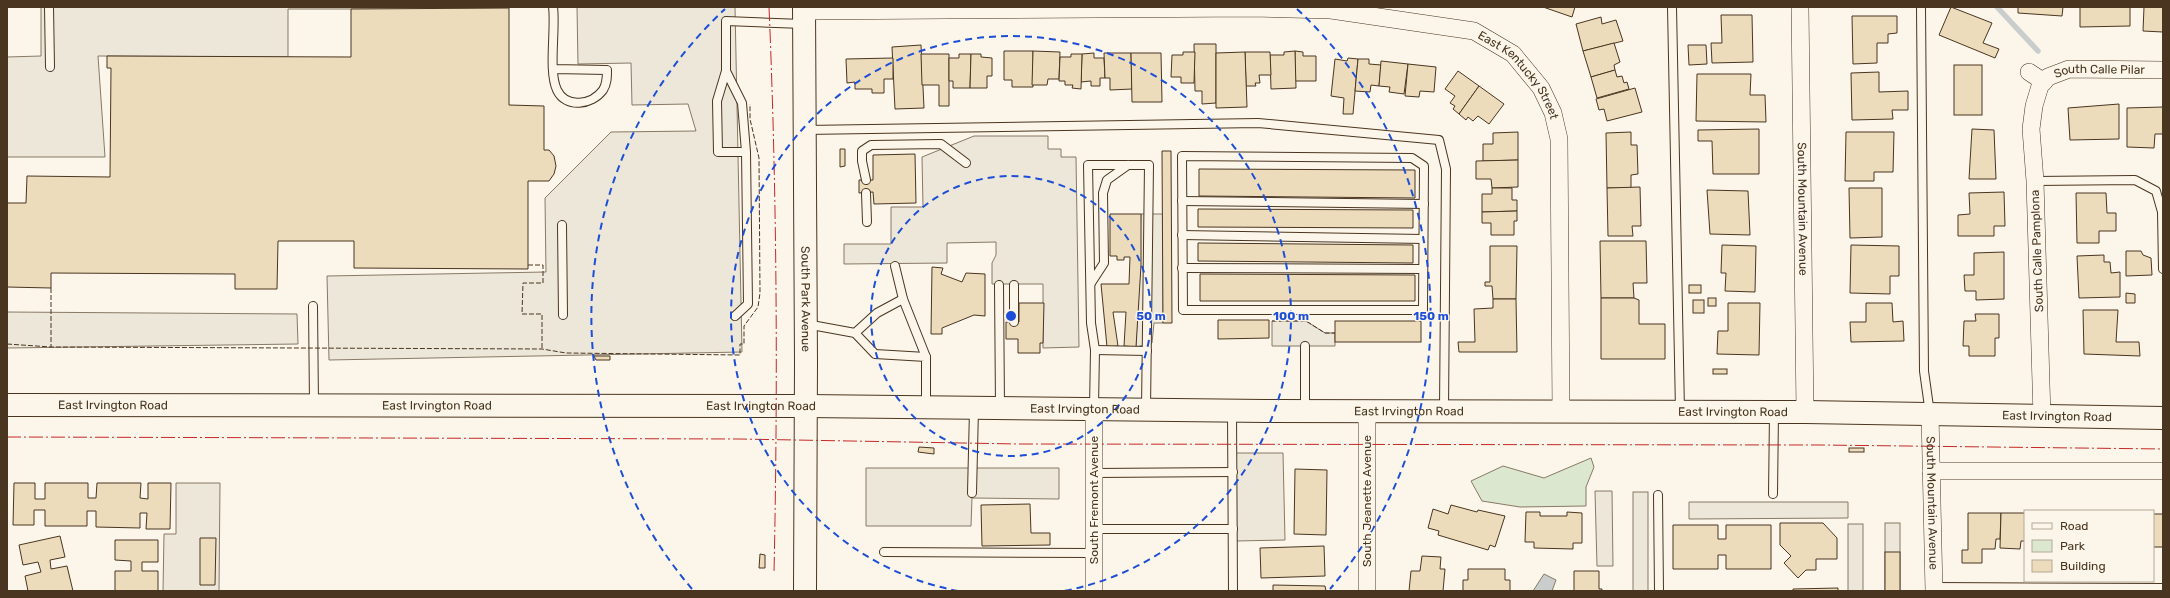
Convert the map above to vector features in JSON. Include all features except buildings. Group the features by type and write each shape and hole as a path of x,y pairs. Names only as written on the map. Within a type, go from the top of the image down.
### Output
{"main road":[{"name":"South Park Avenue","path":"804,14 806,324 805,591"},
{"name":"East Irvington Road","path":"7,405 806,406 1444,412 1805,412 2163,418"}],"street":[{"name":"South Mountain Avenue","path":"1800,7 1805,412"},
{"name":"East Kentucky Street","path":"804,14 1262,8 1331,10 1474,31 1513,54 1541,88 1553,113 1558,139 1561,412"},
{"name":"South Calle Pilar","path":"2042,84 2048,77 2058,71 2069,69 2163,70"},
{"path":"2030,72 2042,84"},
{"name":"South Calle Pamplona","path":"2042,84 2034,106 2031,129 2035,181 2042,417"},
{"name":"South Fremont Avenue","path":"1094,409 1094,591"},
{"name":"South Jeanette Avenue","path":"1367,411 1367,591"},
{"name":"South Mountain Avenue","path":"1930,414 1934,589"},
{"path":"1931,471 2163,471"}],"lane":[{"path":"49,7 50,67"},
{"path":"553,7 554,69 557,91 572,102 580,104 591,101 604,90 608,70 554,69"},
{"path":"1672,7 1680,412"},
{"path":"1921,7 1924,371 1930,414"},
{"path":"746,152 718,152 717,101 726,71 726,21 804,14"},
{"path":"726,71 742,103 746,152 748,304 735,316"},
{"path":"805,130 1258,123 1439,140 1446,169 1444,412"},
{"path":"866,180 862,161 862,151 872,145 941,144 966,163"},
{"path":"1182,156 1412,158 1424,166 1423,310 1183,310 1182,201 1182,156"},
{"path":"1094,409 1095,350 1091,323 1088,165 1149,165 1146,410"},
{"path":"1090,284 1104,263 1103,193 1107,180 1128,165"},
{"path":"2035,181 2135,180 2156,191 2162,212 2163,269"},
{"path":"866,193 867,222"},
{"path":"1182,201 1424,204"},
{"path":"562,225 562,315"},
{"path":"1182,235 1423,239"},
{"path":"895,266 903,299 926,357 926,408"},
{"path":"1182,268 1423,269"},
{"path":"999,285 1000,408"},
{"path":"1014,285 1014,322"},
{"path":"855,334 877,313 903,299"},
{"path":"312,306 314,406"},
{"path":"806,324 855,334 875,354 926,357"},
{"path":"1305,346 1305,410"},
{"path":"1095,350 1147,351"},
{"path":"972,492 974,408"},
{"path":"1232,410 1233,591"},
{"path":"1773,494 1774,412"},
{"path":"1095,473 1233,472"},
{"path":"1658,495 1659,591"},
{"path":"1095,529 1233,529"},
{"path":"884,552 1094,553"},
{"path":"1934,589 2163,588"}],"green space":[{"path":"1591,458 1594,467 1586,487 1586,506 1520,507 1482,501 1471,481 1503,466 1544,478"}],"shaded area":[{"path":"41,7 493,7 493,9 288,9 288,57 98,56 105,157 7,157 7,57 41,56"},
{"path":"577,7 735,7 742,352 329,360 327,276 546,272 545,198 611,132 696,131 688,104 632,105 631,63 578,64"},
{"path":"974,136 1048,136 1048,149 1061,149 1061,157 1076,157 1079,347 1043,348 1043,284 992,284 992,263 996,255 996,242 947,243 947,263 844,264 844,244 891,244 891,207 923,207 922,157"},
{"path":"1141,214 1163,214 1163,323 1154,323 1152,343 1136,347"},
{"path":"7,312 297,314 298,344 7,348"},
{"path":"1272,321 1306,321 1325,333 1335,333 1335,346 1272,346"},
{"path":"1236,453 1283,453 1285,540 1236,541"},
{"path":"866,468 1059,468 1059,499 972,498 971,526 866,526"},
{"path":"176,483 220,483 219,591 163,591 164,534 176,534"},
{"path":"1595,491 1612,491 1613,566 1597,566"},
{"path":"1633,492 1648,492 1648,591 1633,591"},
{"path":"1689,502 1848,502 1848,518 1689,519"},
{"path":"1885,523 1900,523 1900,591 1885,591"},
{"path":"1848,524 1863,524 1863,591 1848,591"},
{"path":"1544,574 1556,580 1552,591 1533,591"}],"waterway":[{"path":"1997,7 2038,51"}],"fence":[{"path":"7,344 51,347 542,349 566,353 740,355 740,344 744,344 744,326 758,307 760,293 759,158 750,119 750,104"},
{"path":"528,265 543,265 543,283 523,283 522,314 542,314 542,349"},
{"path":"51,288 51,347"},
{"path":"1272,321 1306,321 1325,333 1335,333"}],"power":[{"path":"769,7 774,149 776,290 774,573"},
{"path":"7,437 739,439 1018,444 1820,445 2163,449"}]}
